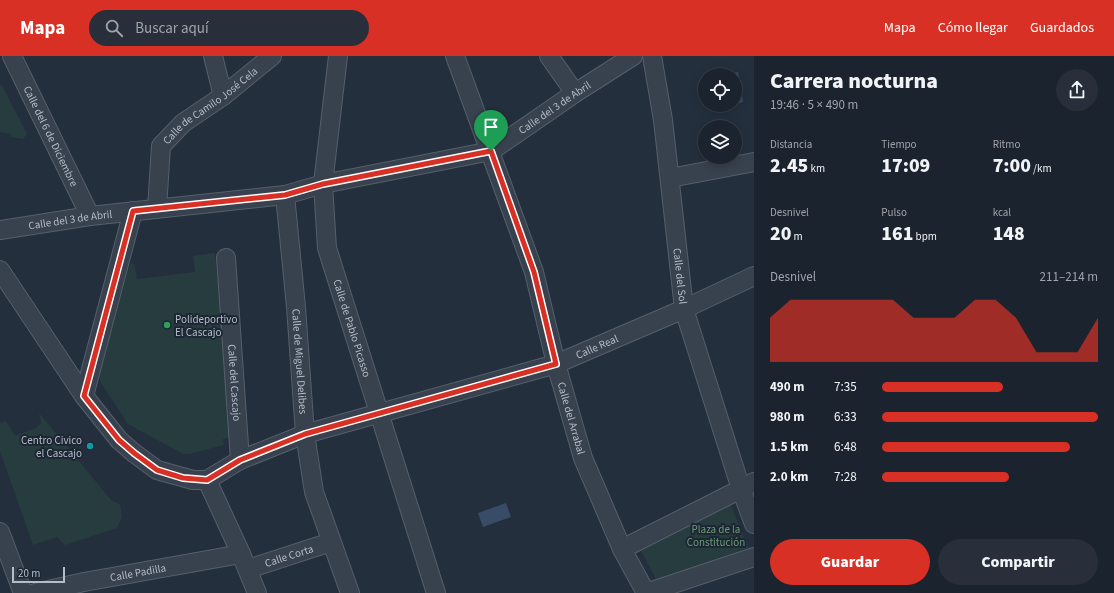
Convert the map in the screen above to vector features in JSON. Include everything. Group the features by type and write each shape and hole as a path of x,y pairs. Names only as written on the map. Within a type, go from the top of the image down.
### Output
{"street":[{"name":"Calle del 6 de Diciembre","path":"12,56 90,216"},
{"path":"213,56 222,96"},
{"name":"Calle de Camilo José Cela","path":"157,209 161,146 183,123 222,96 272,56"},
{"name":"Calle de Pablo Picasso","path":"338,56 323,184 327,248 436,593"},
{"name":"Calle del Arrabal","path":"455,56 534,272 556,364 583,458 622,549"},
{"path":"549,56 574,93"},
{"name":"Calle del 3 de Abril","path":"0,230 90,216 285,195 323,184 491,151 574,93 633,56"},
{"name":"Calle del Sol","path":"652,56 663,120 684,309 748,485"},
{"path":"670,178 754,162"},
{"name":"Calle de Miguel Delibes","path":"285,195 296,307 305,434 314,492 350,593"},
{"path":"84,396 133,211"},
{"name":"Calle del Cascajo","path":"226,258 240,460"},
{"path":"0,270 84,396 119,440 157,470 183,478 207,480 257,593"},
{"name":"Calle Real","path":"207,480 240,460 305,434 556,364 684,309 754,276"},
{"path":"754,524 748,485 622,549 646,593 754,557"},
{"path":"0,532 23,593"},
{"name":"Calle Corta","path":"244,562 331,542"},
{"name":"Calle Padilla","path":"35,593 84,582 244,562"}],"green space":[{"path":"2,85 27,134 23,139 11,137 11,134 0,132 0,86"},
{"name":"Polideportivo El Cascajo","path":"215,253 232,436 223,439 224,445 189,454 183,454 128,424 101,383 99,371 130,264 134,264 137,279 195,272 193,256"},
{"path":"39,413 112,501 120,504 122,517 117,528 65,545 57,537 33,545 0,451 0,423 6,421 15,436 36,428 41,423"},
{"name":"Plaza de la Constitución","path":"730,503 748,548 657,581 640,549"}],"water":[{"path":"506,503 511,517 483,527 478,513"}],"place":[{"name":"Polideportivo El Cascajo","path":"167,325"},
{"name":"Centro Civico el Cascajo","path":"90,446"}],"route":[{"path":"491,151 534,272 556,364 305,434 240,460 207,480 183,478 157,470 119,440 84,396 133,211 285,195 323,184 491,151"}]}
